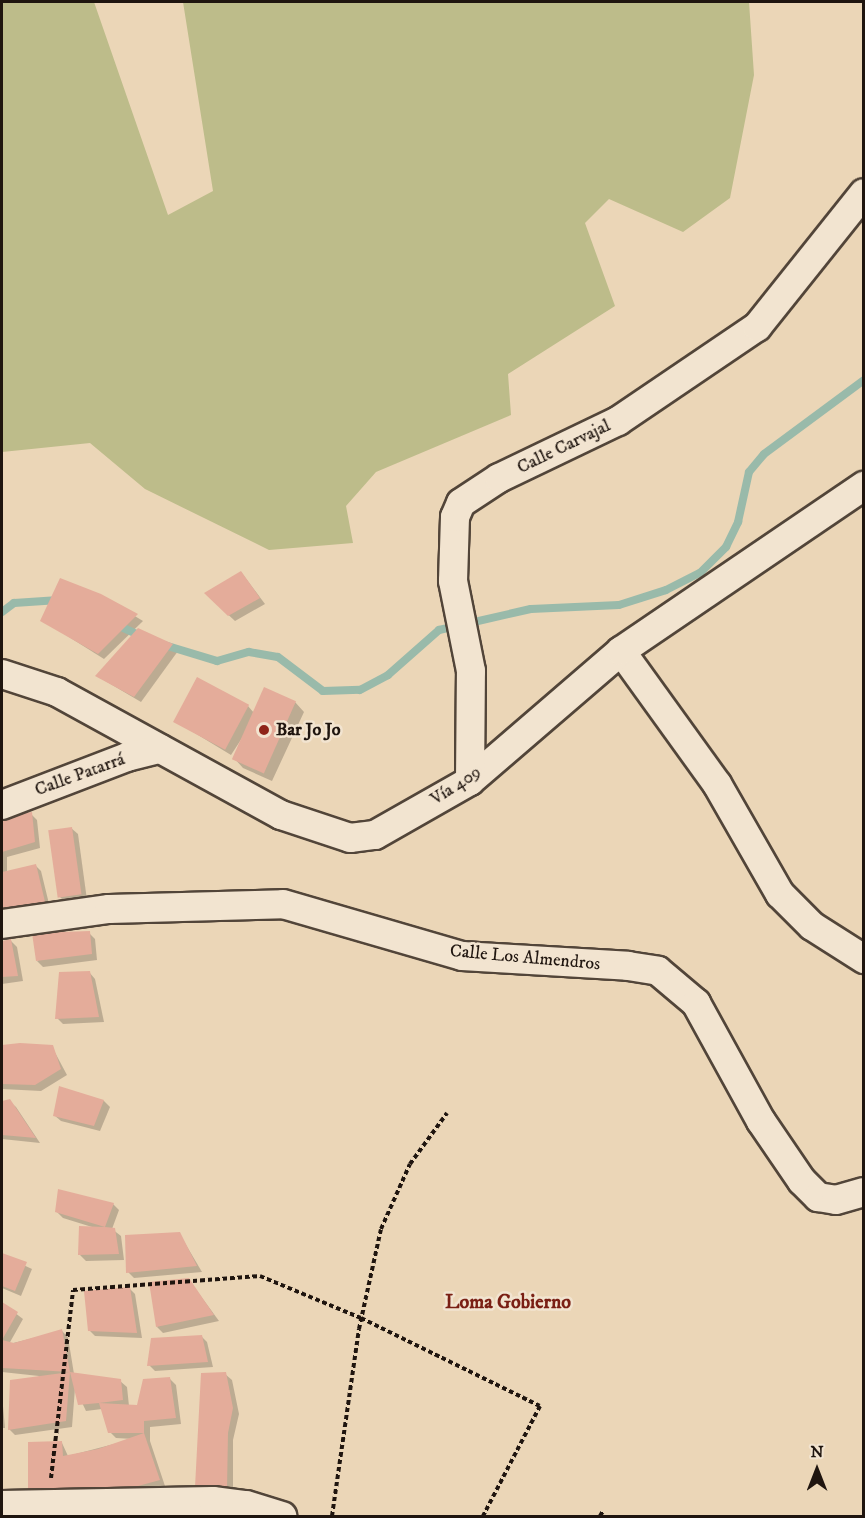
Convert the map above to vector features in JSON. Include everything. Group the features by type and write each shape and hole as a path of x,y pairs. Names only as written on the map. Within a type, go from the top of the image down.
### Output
{"street":[{"name":"Calle Carvajal","path":"470,781 471,671 453,581 455,517 461,503 499,478 618,421 758,327 864,193"},
{"name":"Vía 409","path":"2,674 57,692 281,815 350,838 375,835 470,781 621,651 864,486"},
{"path":"621,651 717,784 780,894 812,926 864,959"},
{"name":"Calle Patarrá","path":"2,805 127,757 160,749"},
{"name":"Calle Los Almendros","path":"2,924 109,909 284,904 462,956 628,966 658,971 696,1003 761,1121 802,1182 818,1197 836,1200 864,1192"},
{"path":"2,1505 48,1506 213,1501 246,1505 282,1516"}],"path":[{"path":"332,1516 361,1318 381,1229 410,1164 447,1113"},
{"path":"48,1506 73,1290 260,1276 361,1318 540,1406 483,1516"},
{"path":"600,1516 603,1511"}],"shaded area":[{"path":"2,2 94,2 168,215 213,191 183,2 749,2 754,75 730,198 683,232 609,199 585,223 615,306 508,374 511,415 376,472 346,506 353,543 269,550 145,489 90,443 2,452"}],"building":[{"path":"241,571 260,598 228,616 204,593"},
{"path":"60,578 101,594 138,614 98,654 40,621"},
{"path":"138,628 173,644 134,697 95,676"},
{"path":"197,677 249,705 225,750 173,722"},
{"name":"Bar Jo Jo","path":"264,687 296,701 264,773 232,759"},
{"path":"32,812 35,842 2,852 2,816"},
{"path":"72,827 81,894 58,898 48,830"},
{"path":"36,864 46,906 2,916 2,872"},
{"path":"90,931 92,954 36,961 32,933"},
{"path":"11,939 18,976 2,977 2,941"},
{"path":"90,971 99,1017 55,1019 59,972"},
{"path":"20,1043 53,1045 61,1069 35,1085 2,1084 2,1045"},
{"path":"59,1086 104,1100 94,1126 53,1116"},
{"path":"10,1099 36,1138 2,1135 2,1101"},
{"path":"58,1189 114,1203 105,1227 55,1212"},
{"path":"79,1226 115,1228 119,1254 78,1255"},
{"path":"180,1232 197,1266 126,1273 125,1235"},
{"path":"2,1253 27,1262 15,1291 2,1286"},
{"path":"189,1278 214,1315 156,1327 149,1282"},
{"path":"130,1287 137,1333 88,1331 84,1291"},
{"path":"2,1302 18,1312 2,1340"},
{"path":"62,1329 70,1372 2,1368 2,1340 14,1343"},
{"path":"202,1335 208,1362 147,1366 151,1338"},
{"path":"70,1372 121,1379 123,1400 78,1405"},
{"path":"70,1372 66,1421 8,1430 10,1380"},
{"path":"226,1372 233,1408 228,1433 227,1489 195,1487 201,1373"},
{"path":"170,1377 176,1418 144,1421 144,1433 108,1433 99,1403 137,1405 143,1379"},
{"path":"144,1433 160,1480 109,1494 28,1492 28,1442 62,1441 63,1456 98,1449"}],"waterway":[{"path":"161,644 217,661 249,652 278,657 323,691 360,690 388,675 439,630 531,609 619,605 666,590 700,573 726,547 738,522 749,472 764,454 864,380"},
{"path":"2,612 14,603 59,600"},
{"path":"117,625 141,636"}],"place":[{"name":"Bar Jo Jo","path":"264,730"}],"district":[{"name":"Loma Gobierno","path":"508,1302"}]}
